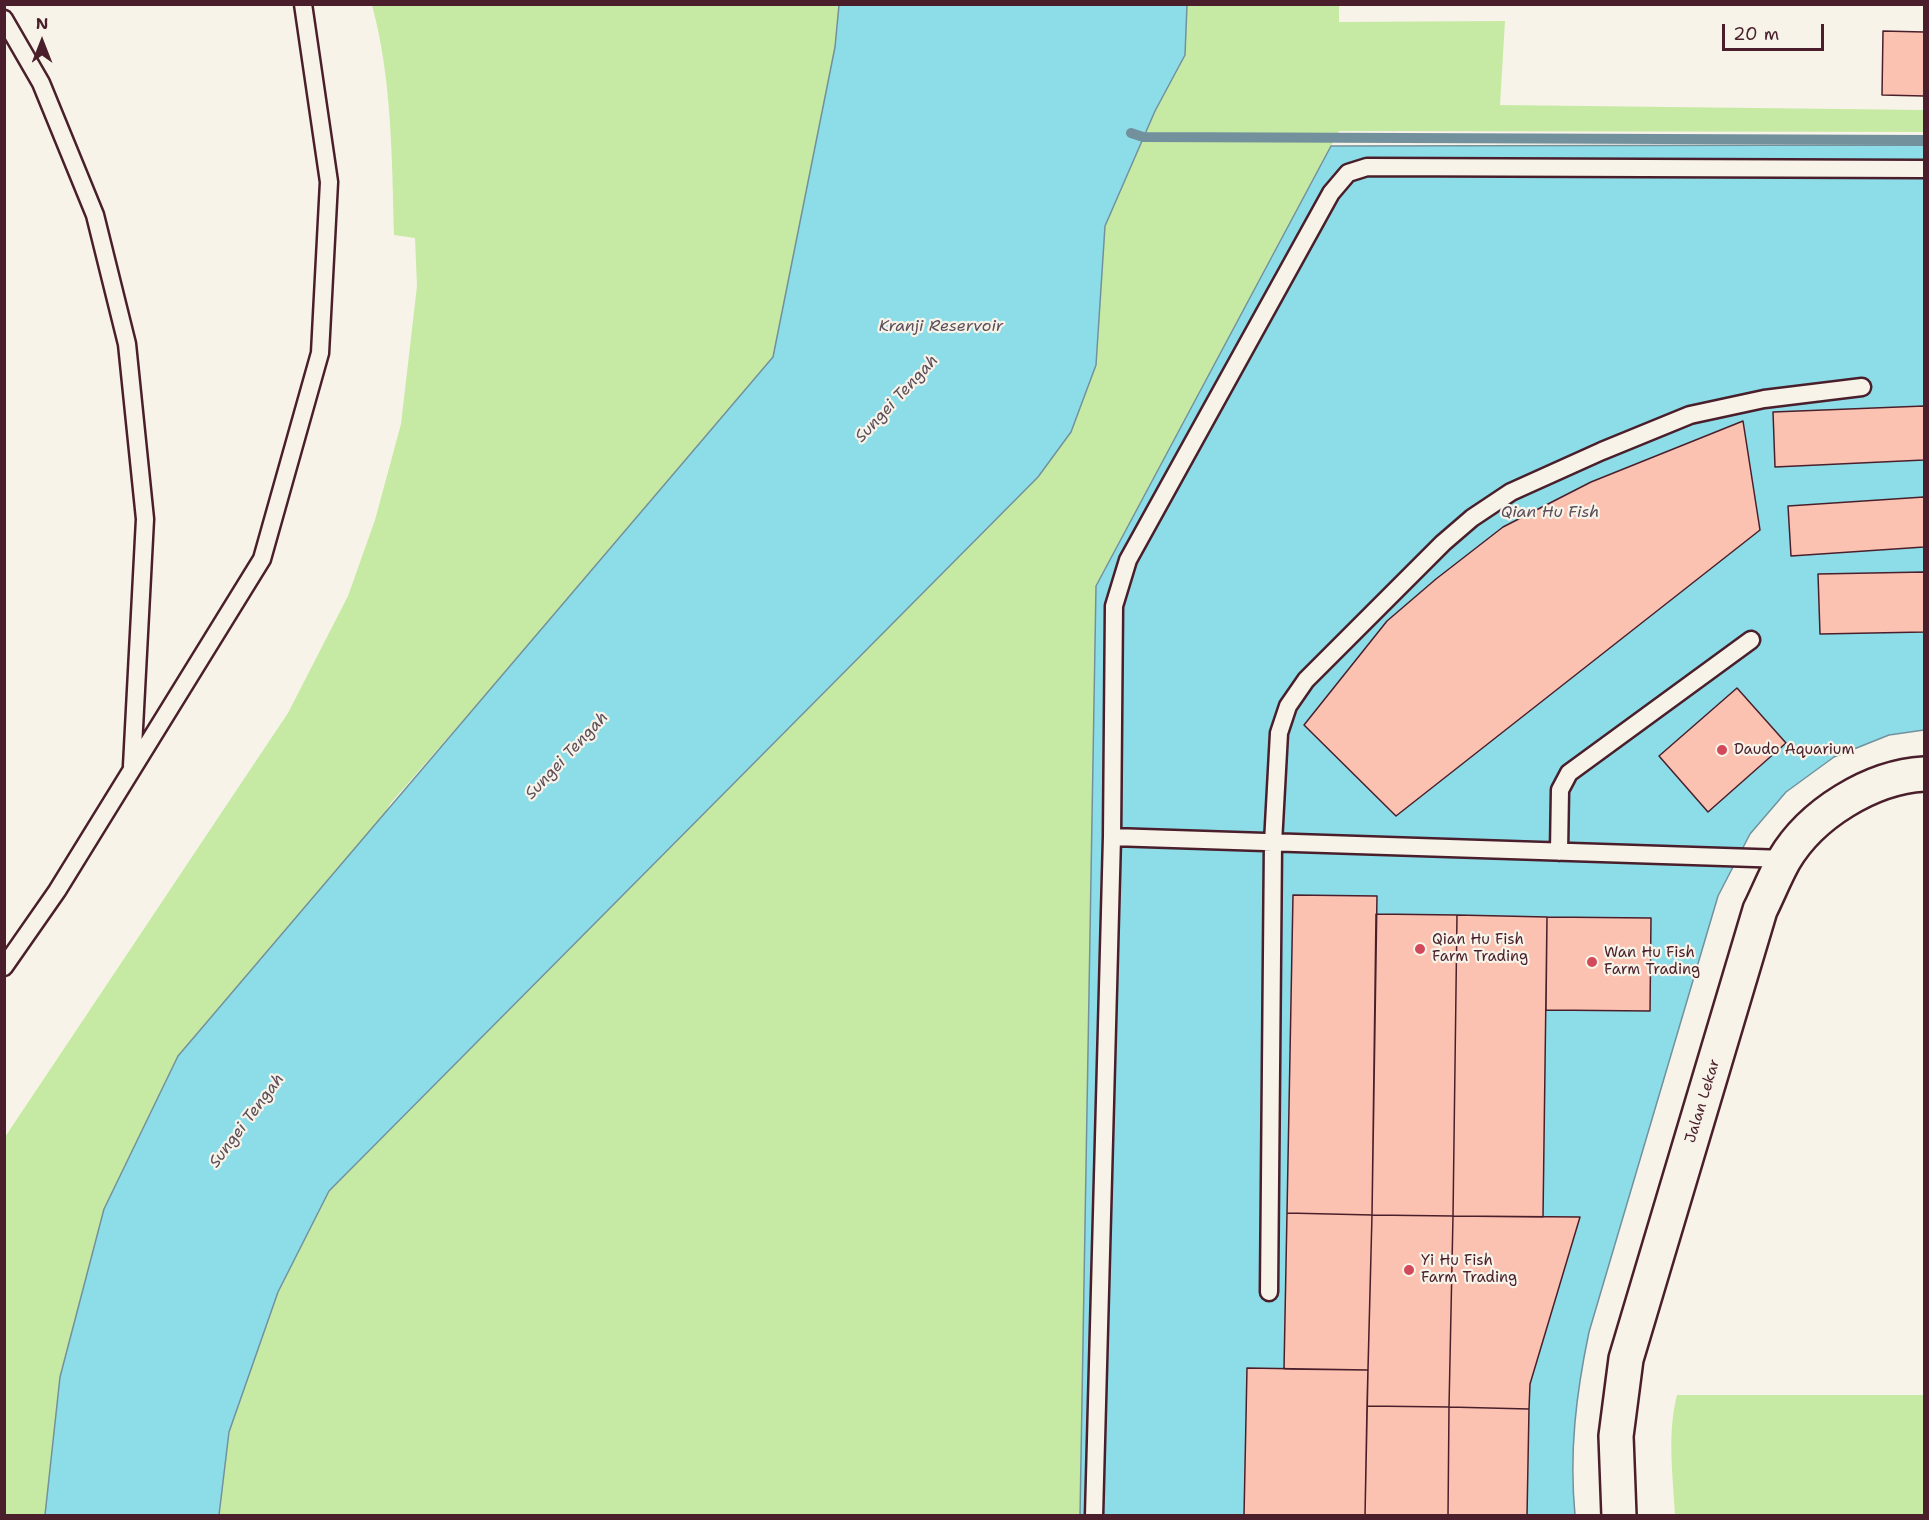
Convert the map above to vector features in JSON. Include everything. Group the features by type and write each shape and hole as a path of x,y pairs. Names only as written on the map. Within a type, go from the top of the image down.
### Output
{"street":[{"name":"Jalan Lekar","path":"1619,1515 1617,1436 1626,1359 1760,910 1785,859 1817,821 1858,792 1912,774 1924,774"}],"lane":[{"path":"4,967 57,891 262,559 320,353 329,182 303,4"},
{"path":"4,19 41,83 95,215 128,344 145,519 132,770"},
{"path":"1095,1515 1112,837 1113,606 1128,560 1331,194 1348,172 1367,167 1924,169"},
{"path":"1269,1292 1273,843 1280,733 1288,706 1306,680 1443,543 1472,518 1511,492 1690,415 1764,399 1862,387"},
{"path":"1559,852 1560,790 1569,773 1750,640"},
{"path":"1112,837 1785,859"}],"green space":[{"path":"372,5 839,5 835,47 773,357 567,601 390,804 60,1377 45,1515 5,1516 5,1137 288,713 348,596 375,520 401,424 417,286 415,238 394,235 387,90 384,61"},
{"path":"1187,5 1339,5 1339,22 1505,21 1500,105 1924,110 1924,132 1339,131 1096,586 1080,1515 219,1516 229,1432 278,1292 329,1191 1038,477 1071,432 1096,365 1105,226 1155,111 1185,55"},
{"path":"1677,1395 1924,1395 1924,1515 1675,1515 1671,1440"}],"water":[{"name":"Kranji Reservoir","path":"839,5 1187,5 1185,55 1155,111 1105,226 1096,365 1071,432 1038,477 329,1191 278,1292 229,1432 219,1515 45,1515 60,1377 104,1209 178,1056 773,357 835,47"},
{"name":"Qian Hu Fish","path":"1924,145 1924,730 1889,735 1834,757 1786,792 1750,834 1718,896 1589,1332 1580,1378 1573,1446 1575,1515 1080,1516 1096,586 1331,146"}],"building":[{"path":"1883,31 1924,32 1924,96 1882,95"},
{"path":"1924,406 1924,460 1775,467 1773,412"},
{"path":"1743,421 1760,530 1396,816 1304,725 1387,621 1503,527 1591,482"},
{"path":"1924,497 1924,547 1791,556 1788,506"},
{"path":"1924,572 1924,632 1820,634 1818,574"},
{"path":"1737,688 1786,743 1708,812 1659,756"},
{"path":"1293,895 1377,896 1372,1215 1287,1213"},
{"path":"1376,914 1457,915 1453,1216 1372,1215"},
{"path":"1457,915 1547,917 1543,1217 1453,1216"},
{"path":"1547,917 1651,918 1650,1011 1546,1010"},
{"path":"1287,1213 1372,1215 1368,1370 1284,1369"},
{"path":"1372,1215 1453,1216 1449,1407 1367,1406"},
{"path":"1453,1216 1580,1217 1530,1384 1529,1409 1449,1407"},
{"path":"1247,1368 1368,1370 1365,1516 1244,1516"},
{"path":"1367,1406 1449,1407 1448,1516 1365,1516"},
{"path":"1449,1407 1529,1409 1527,1516 1448,1516"}],"waterway":[{"path":"1131,133 1143,137 1924,140"}],"place":[{"name":"Daudo Aquarium","path":"1722,750"},
{"name":"Qian Hu Fish Farm Trading","path":"1420,949"},
{"name":"Wan Hu Fish Farm Trading","path":"1592,962"},
{"name":"Yi Hu Fish Farm Trading","path":"1409,1270"}],"water label":[{"name":"Sungei Tengah","path":"897,399"},
{"name":"Sungei Tengah","path":"567,756"},
{"name":"Sungei Tengah","path":"247,1121"}]}
